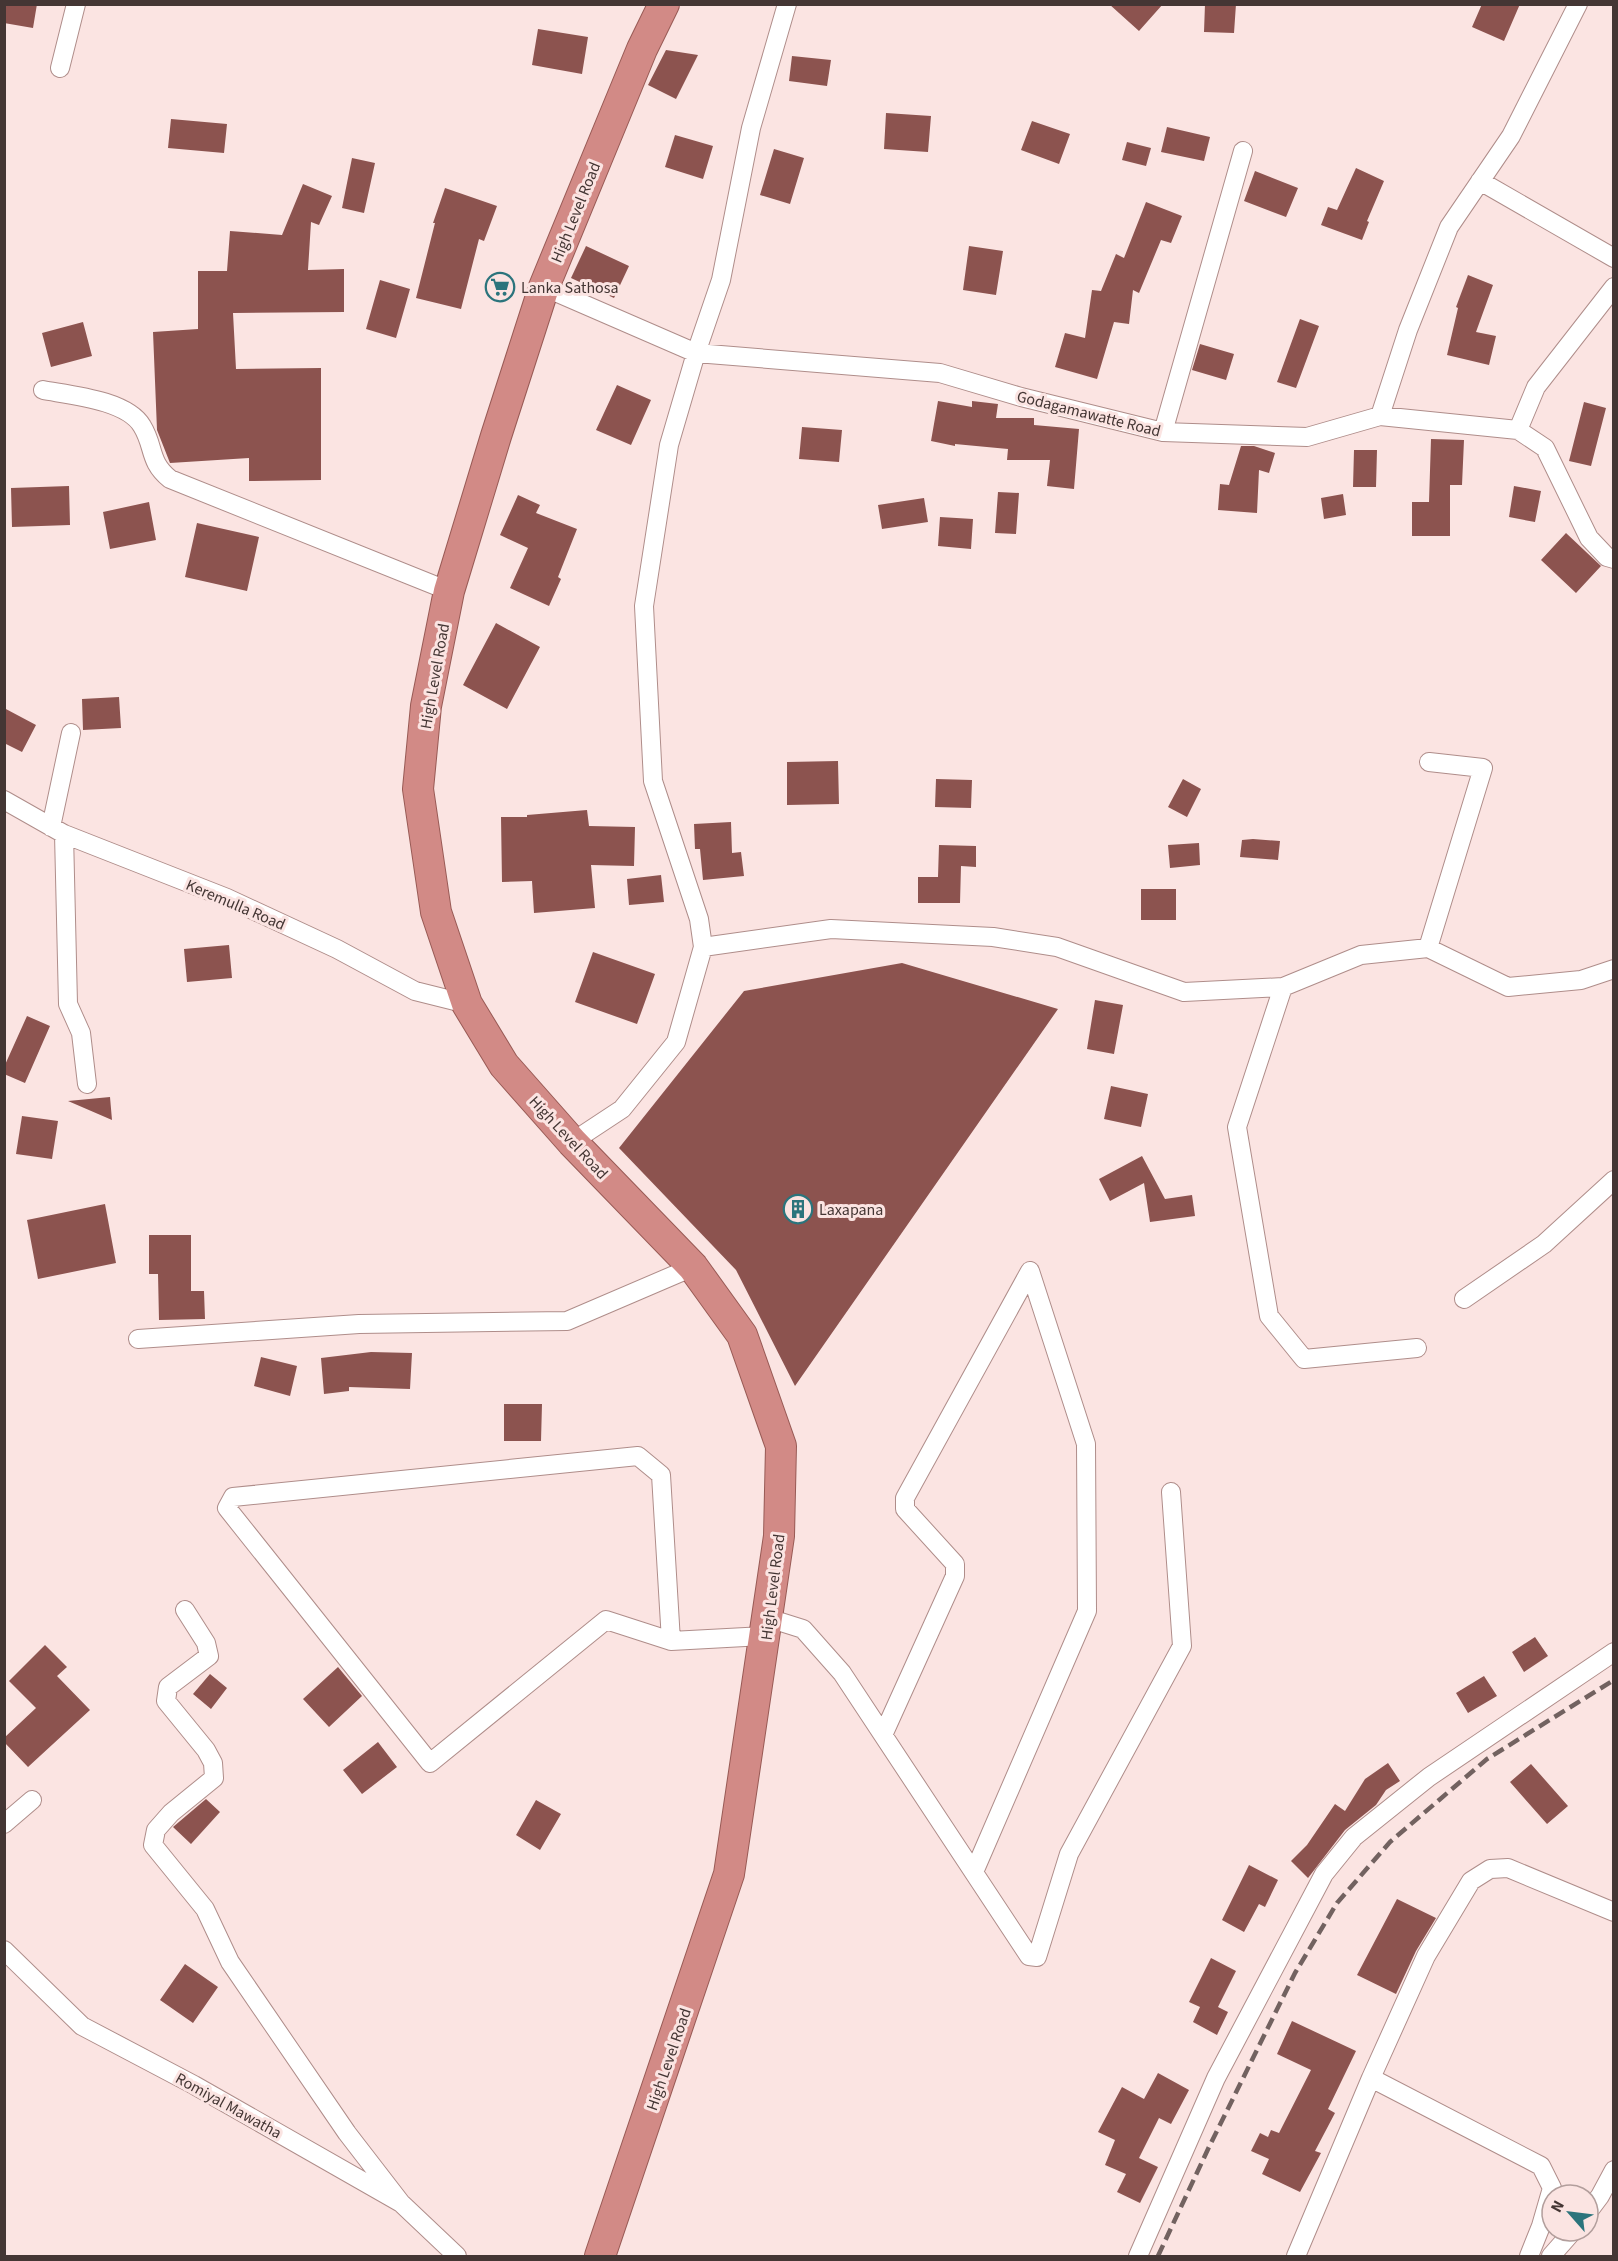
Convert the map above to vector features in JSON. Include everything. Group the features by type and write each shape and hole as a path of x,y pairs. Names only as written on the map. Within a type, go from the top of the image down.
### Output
{"highway":[{"name":"High Level Road","path":"600,2256 729,1875 780,1536 781,1446 742,1335 693,1267 572,1142 504,1065 467,1004 436,912 418,789 426,706 449,591 544,287 642,49 664,4"}],"street":[{"path":"60,68 76,4"},
{"path":"572,1142 622,1109 676,1042 703,947 699,919 653,781 644,606 669,445 696,353 722,280 752,128 787,4"},
{"path":"1380,416 1408,330 1449,227 1511,136 1578,4"},
{"path":"1163,432 1243,151"},
{"path":"1480,181 1614,258"},
{"name":"Godagamawatte Road","path":"544,287 696,353 940,373 1022,397 1163,432 1307,437 1380,416 1518,430 1545,448 1589,538 1607,556 1614,559"},
{"path":"1518,430 1536,387 1614,287"},
{"path":"43,390 98,399 131,414 142,426 156,465 170,479 449,591"},
{"path":"71,733 58,830 68,1004 81,1033 87,1084"},
{"path":"1428,948 1483,768 1429,762"},
{"name":"Keremulla Road","path":"4,800 58,830 227,898 337,949 415,992 467,1004"},
{"path":"703,947 831,929 993,937 1057,947 1184,992 1283,987 1361,955 1428,948 1508,987 1581,980 1614,969"},
{"path":"1283,987 1237,1127 1269,1316 1304,1359 1417,1348"},
{"path":"1464,1299 1544,1244 1614,1180"},
{"path":"138,1339 359,1324 567,1321 693,1267"},
{"path":"883,1735 955,1576 955,1564 905,1509 905,1498 1029,1271 1086,1444 1087,1611 974,1872"},
{"path":"671,1641 661,1475 638,1455 233,1497 226,1508 430,1763 606,1620 671,1641 767,1627 803,1629 842,1673 1029,1956 1037,1958 1069,1854 1182,1646 1172,1492"},
{"path":"185,1610 206,1643 209,1656 168,1687 166,1701 206,1750 213,1762 214,1778 171,1813 156,1830 153,1845 205,1909 230,1962 347,2133 401,2203"},
{"path":"1138,2256 1216,2078 1324,1874 1354,1837 1430,1777 1614,1652"},
{"path":"4,1824 32,1800"},
{"path":"1296,2256 1371,2078 1426,1956 1471,1881 1490,1869 1508,1868 1614,1912"},
{"name":"Romiyal Mawatha","path":"4,1950 82,2026 194,2085 401,2203 457,2256"},
{"path":"1371,2078 1541,2166 1552,2188 1541,2226 1528,2256"},
{"path":"1600,2196 1614,2170"},
{"path":"1551,2256 1562,2243"}],"building":[{"path":"4,4 37,4 33,28 4,23"},
{"path":"1109,4 1163,4 1139,31"},
{"path":"1205,4 1236,4 1234,33 1204,32"},
{"path":"1482,4 1520,4 1504,41 1472,27"},
{"path":"538,29 588,37 582,74 532,65"},
{"path":"666,50 698,55 676,99 648,85"},
{"path":"792,56 831,60 827,86 789,81"},
{"path":"886,113 931,116 928,152 884,149"},
{"path":"171,119 227,124 224,153 168,148"},
{"path":"1032,121 1070,134 1059,164 1021,150"},
{"path":"1167,127 1210,137 1204,161 1161,152"},
{"path":"675,135 713,146 703,179 665,167"},
{"path":"1127,142 1151,148 1146,166 1122,160"},
{"path":"774,149 804,158 790,204 760,195"},
{"path":"352,158 375,163 364,213 342,208"},
{"path":"1356,168 1384,181 1367,221 1369,222 1362,240 1321,225 1328,207 1337,210"},
{"path":"1255,171 1298,188 1286,217 1244,201"},
{"path":"303,184 332,196 319,225 311,222 308,270 344,269 344,312 233,313 236,369 321,368 321,480 249,481 249,458 170,463 157,430 153,332 198,329 198,271 227,271 230,231 282,235"},
{"path":"445,188 497,206 484,241 479,239 461,309 416,298 435,223 433,223"},
{"path":"1146,202 1182,216 1171,243 1161,240 1139,293 1133,290 1129,324 1114,322 1097,379 1055,367 1065,333 1085,338 1092,290 1101,291 1116,254 1124,258"},
{"path":"586,246 629,266 614,298 571,278"},
{"path":"969,246 1003,251 996,295 963,290"},
{"path":"1468,275 1493,285 1476,332 1496,336 1489,365 1447,355 1458,308 1456,307"},
{"path":"380,280 410,289 396,338 366,329"},
{"path":"1300,319 1319,326 1296,388 1277,382"},
{"path":"83,322 92,356 51,367 42,333"},
{"path":"1200,344 1234,354 1226,380 1192,370"},
{"path":"617,385 651,400 631,445 596,430"},
{"path":"938,401 972,407 972,401 998,404 996,418 1034,418 1034,425 1079,429 1074,489 1047,486 1050,460 1007,460 1008,449 955,444 955,446 931,441"},
{"path":"1584,402 1606,408 1591,466 1569,461"},
{"path":"802,427 842,430 839,462 799,459"},
{"path":"1431,439 1464,440 1462,485 1450,485 1450,536 1412,536 1412,502 1429,502"},
{"path":"1241,446 1254,446 1275,453 1269,473 1259,470 1257,513 1218,510 1220,484 1229,485"},
{"path":"1354,450 1377,450 1376,487 1353,487"},
{"path":"69,486 70,525 12,527 11,488"},
{"path":"1514,486 1541,491 1535,522 1509,517"},
{"path":"998,492 1019,493 1016,534 995,533"},
{"path":"1343,494 1346,515 1324,519 1321,498"},
{"path":"518,495 540,505 536,513 577,529 558,577 561,579 549,606 510,588 528,548 500,535"},
{"path":"924,498 928,522 882,529 878,505"},
{"path":"149,502 156,540 110,549 103,512"},
{"path":"940,517 973,519 971,549 938,546"},
{"path":"197,523 259,537 247,591 185,577"},
{"path":"1566,533 1601,566 1576,593 1541,560"},
{"path":"496,623 540,647 507,709 463,685"},
{"path":"119,697 121,728 83,730 82,699"},
{"path":"4,708 36,725 22,752 4,743"},
{"path":"838,761 839,804 787,805 787,762"},
{"path":"936,779 972,780 971,808 935,807"},
{"path":"1183,779 1201,789 1187,817 1168,807"},
{"path":"587,810 589,826 635,827 634,866 591,865 595,908 534,913 532,881 502,882 501,817 527,817 527,815"},
{"path":"731,822 732,853 741,852 744,876 703,880 700,849 695,849 694,824"},
{"path":"1242,840 1280,841 1278,860 1240,857"},
{"path":"1199,843 1200,865 1170,868 1168,845"},
{"path":"939,845 976,846 976,867 961,866 960,903 918,903 918,877 938,877"},
{"path":"661,875 664,902 629,905 627,879"},
{"path":"1141,889 1176,889 1176,920 1141,920"},
{"path":"229,945 232,978 187,982 184,949"},
{"path":"593,952 655,974 637,1024 575,1002"},
{"name":"Laxapana","path":"902,963 1058,1009 795,1386 736,1270 619,1148 744,991"},
{"path":"1095,1000 1123,1005 1114,1054 1087,1049"},
{"path":"27,1016 50,1026 25,1083 4,1074 4,1067"},
{"path":"1111,1086 1148,1094 1141,1127 1104,1119"},
{"path":"110,1097 112,1120 68,1101"},
{"path":"22,1116 58,1121 52,1159 16,1154"},
{"path":"1142,1156 1165,1199 1192,1195 1195,1216 1150,1222 1144,1183 1110,1201 1099,1179"},
{"path":"105,1204 116,1263 38,1279 27,1220"},
{"path":"149,1235 191,1235 191,1291 204,1291 205,1319 159,1320 158,1274 149,1274"},
{"path":"371,1352 412,1353 410,1389 349,1387 349,1391 324,1394 321,1358"},
{"path":"261,1357 297,1366 290,1396 254,1386"},
{"path":"504,1404 542,1404 541,1441 504,1441"},
{"path":"1535,1637 1548,1656 1524,1672 1512,1652"},
{"path":"45,1645 67,1667 57,1676 90,1710 28,1767 4,1742 4,1738 36,1708 9,1681"},
{"path":"338,1667 362,1696 329,1727 303,1699"},
{"path":"210,1674 227,1688 211,1709 193,1694"},
{"path":"1484,1676 1497,1696 1468,1713 1456,1693"},
{"path":"378,1742 397,1767 362,1794 343,1770"},
{"path":"1388,1763 1400,1781 1386,1790 1376,1805 1345,1830 1308,1878 1291,1861 1307,1845 1335,1804 1345,1811 1365,1779"},
{"path":"1531,1764 1568,1806 1547,1824 1510,1782"},
{"path":"206,1799 220,1812 191,1844 173,1827"},
{"path":"536,1800 561,1814 540,1850 516,1835"},
{"path":"1249,1865 1278,1880 1265,1907 1259,1904 1244,1932 1222,1920"},
{"path":"1397,1899 1436,1918 1416,1951 1396,1994 1357,1975"},
{"path":"1211,1958 1236,1971 1218,2007 1228,2012 1217,2035 1193,2022 1200,2007 1189,2002"},
{"path":"185,1964 218,1987 193,2023 160,2000"},
{"path":"1292,2021 1356,2051 1328,2109 1335,2113 1315,2151 1321,2153 1300,2192 1262,2174 1269,2159 1251,2151 1260,2133 1268,2137 1271,2130 1279,2133 1311,2070 1277,2054"},
{"path":"1158,2073 1189,2090 1171,2124 1159,2118 1139,2158 1158,2167 1140,2203 1117,2192 1126,2174 1105,2165 1115,2140 1098,2132 1122,2087 1144,2099"}],"railway":[{"path":"1158,2256 1295,1973 1337,1903 1390,1842 1487,1759 1614,1680"}],"place":[{"name":"Lanka Sathosa","path":"500,287"},
{"name":"Laxapana","path":"798,1209"}]}
